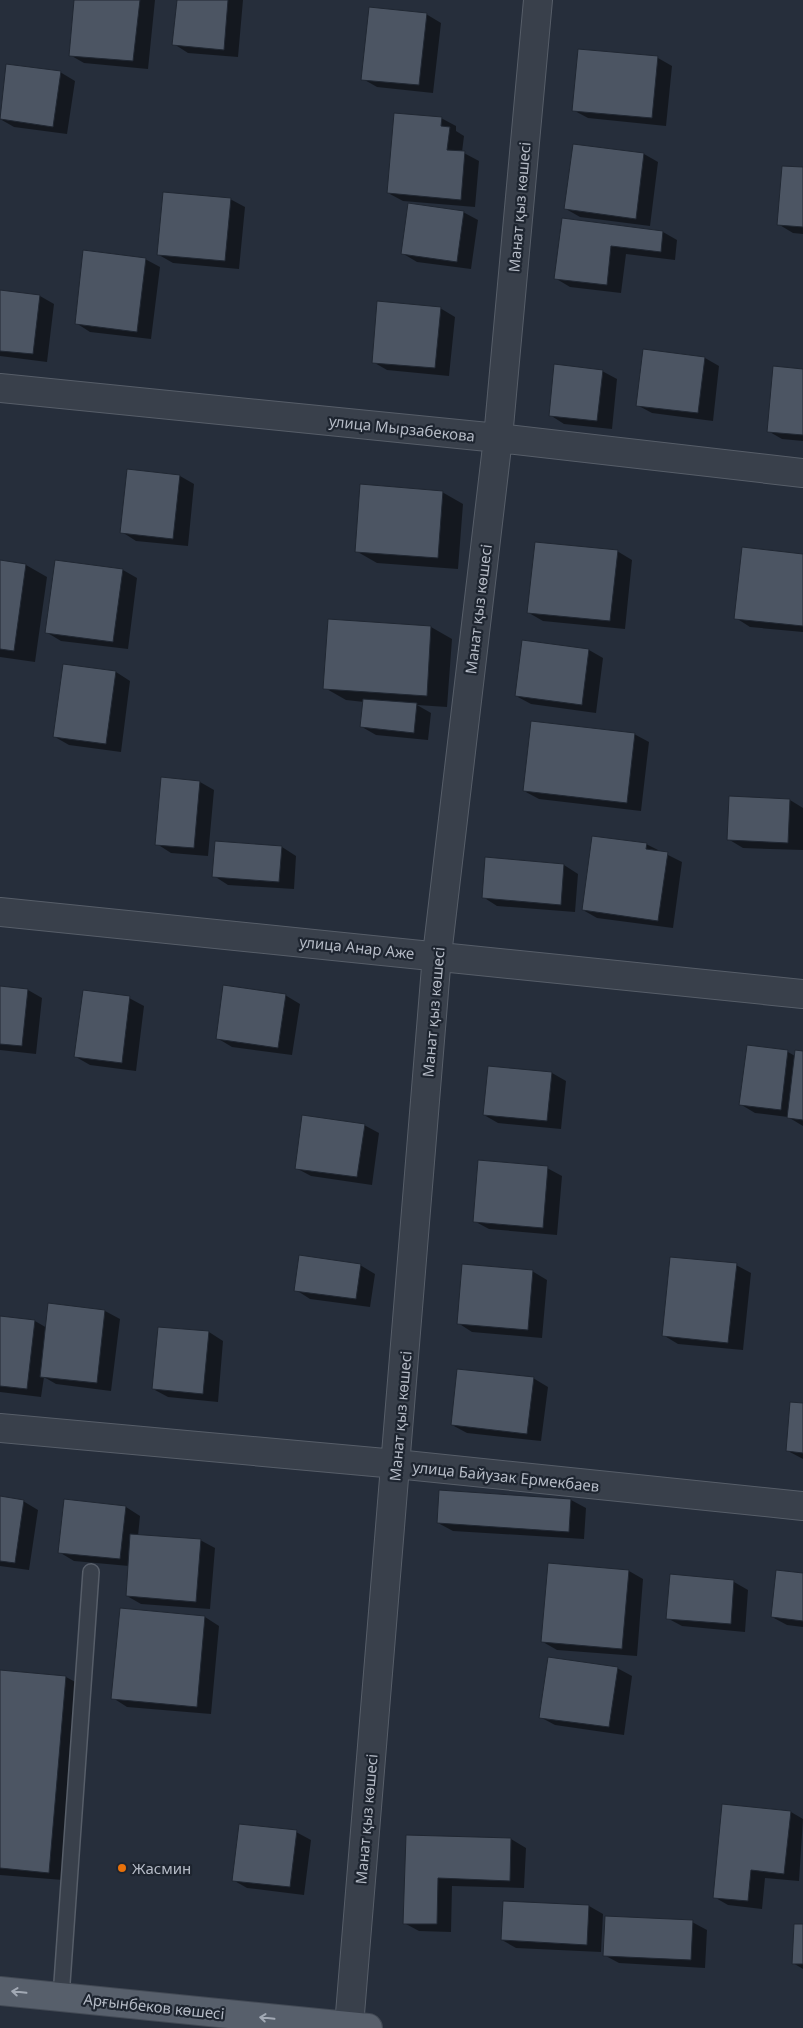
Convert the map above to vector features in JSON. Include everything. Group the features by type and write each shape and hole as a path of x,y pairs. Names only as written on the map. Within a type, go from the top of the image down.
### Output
{"main road":[{"name":"Арғынбеков көшесі","path":"0,1990 359,2027"}],"street":[{"name":"Манат қыз көшесі","path":"359,2027 396,1464 437,955 498,438 538,0"},
{"name":"улица Мырзабекова","path":"0,388 498,438 803,473"},
{"name":"улица Анар Аже","path":"0,912 437,955 803,994"},
{"name":"улица Байузак Ермекбаев","path":"0,1428 396,1464 803,1506"}],"lane":[{"path":"61,1997 91,1572"}],"building":[{"path":"74,0 140,0 133,61 69,56"},
{"path":"177,0 228,0 224,50 172,45"},
{"path":"369,7 427,13 419,85 361,80"},
{"path":"578,49 658,56 652,118 572,111"},
{"path":"6,64 61,71 53,127 0,119"},
{"path":"394,113 442,117 441,126 450,127 447,150 465,151 461,200 387,193"},
{"path":"573,144 644,153 636,219 564,209"},
{"path":"782,166 803,167 803,227 777,225"},
{"path":"163,192 231,198 225,261 157,255"},
{"path":"408,203 464,211 457,262 401,254"},
{"path":"562,218 663,231 661,252 611,246 607,285 554,279"},
{"path":"83,250 146,258 137,332 75,324"},
{"path":"0,290 40,295 33,354 0,351"},
{"path":"377,301 441,307 435,368 372,363"},
{"path":"643,349 705,357 698,413 636,406"},
{"path":"554,364 603,370 597,421 549,416"},
{"path":"773,366 803,369 803,435 767,432"},
{"path":"127,469 180,475 173,539 120,533"},
{"path":"360,484 443,491 438,558 355,552"},
{"path":"535,542 618,550 610,621 527,613"},
{"path":"742,547 803,554 803,626 734,619"},
{"path":"0,560 26,564 14,651 0,649"},
{"path":"55,560 123,569 113,642 45,633"},
{"path":"328,619 431,626 427,696 323,689"},
{"path":"522,640 589,649 582,705 515,696"},
{"path":"63,664 116,671 106,744 53,737"},
{"path":"363,699 417,703 414,733 360,727"},
{"path":"531,721 635,733 627,803 523,791"},
{"path":"161,777 200,781 194,848 155,845"},
{"path":"729,796 790,799 788,843 727,840"},
{"path":"592,836 647,843 646,849 668,852 658,921 582,910"},
{"path":"215,841 282,846 279,882 212,877"},
{"path":"485,857 564,864 561,905 482,898"},
{"path":"223,985 286,994 278,1048 216,1039"},
{"path":"0,986 28,989 22,1046 0,1044"},
{"path":"83,990 130,996 122,1063 74,1057"},
{"path":"747,1045 788,1050 781,1110 739,1105"},
{"path":"795,1050 803,1051 803,1120 787,1118"},
{"path":"488,1066 552,1072 547,1121 483,1115"},
{"path":"302,1115 365,1124 357,1177 295,1169"},
{"path":"478,1160 548,1166 543,1228 473,1222"},
{"path":"299,1255 361,1264 356,1299 294,1291"},
{"path":"670,1257 737,1263 728,1343 662,1336"},
{"path":"462,1264 533,1270 528,1330 457,1324"},
{"path":"48,1303 105,1310 97,1383 40,1377"},
{"path":"0,1316 35,1320 27,1389 0,1386"},
{"path":"158,1327 209,1331 203,1394 152,1389"},
{"path":"457,1369 534,1377 527,1434 451,1425"},
{"path":"790,1402 803,1403 803,1453 786,1451"},
{"path":"439,1490 571,1499 569,1532 437,1523"},
{"path":"0,1496 24,1500 15,1563 0,1561"},
{"path":"64,1499 126,1506 120,1559 58,1553"},
{"path":"130,1534 201,1539 196,1602 126,1596"},
{"path":"548,1563 629,1570 622,1649 541,1642"},
{"path":"776,1570 803,1573 803,1621 771,1617"},
{"path":"670,1574 734,1580 731,1624 666,1619"},
{"path":"120,1608 205,1616 197,1707 111,1699"},
{"path":"548,1657 618,1667 609,1727 539,1718"},
{"path":"0,1670 66,1676 49,1873 0,1868"},
{"path":"722,1804 791,1811 784,1874 751,1870 748,1901 713,1898"},
{"path":"239,1824 297,1830 290,1887 232,1881"},
{"path":"406,1835 511,1838 510,1881 438,1878 437,1924 403,1924"},
{"path":"503,1901 589,1905 587,1945 501,1940"},
{"path":"605,1916 693,1920 691,1960 603,1956"},
{"path":"794,1924 803,1924 803,1964 792,1964"}],"place":[{"name":"Жасмин","path":"122,1868"}]}
